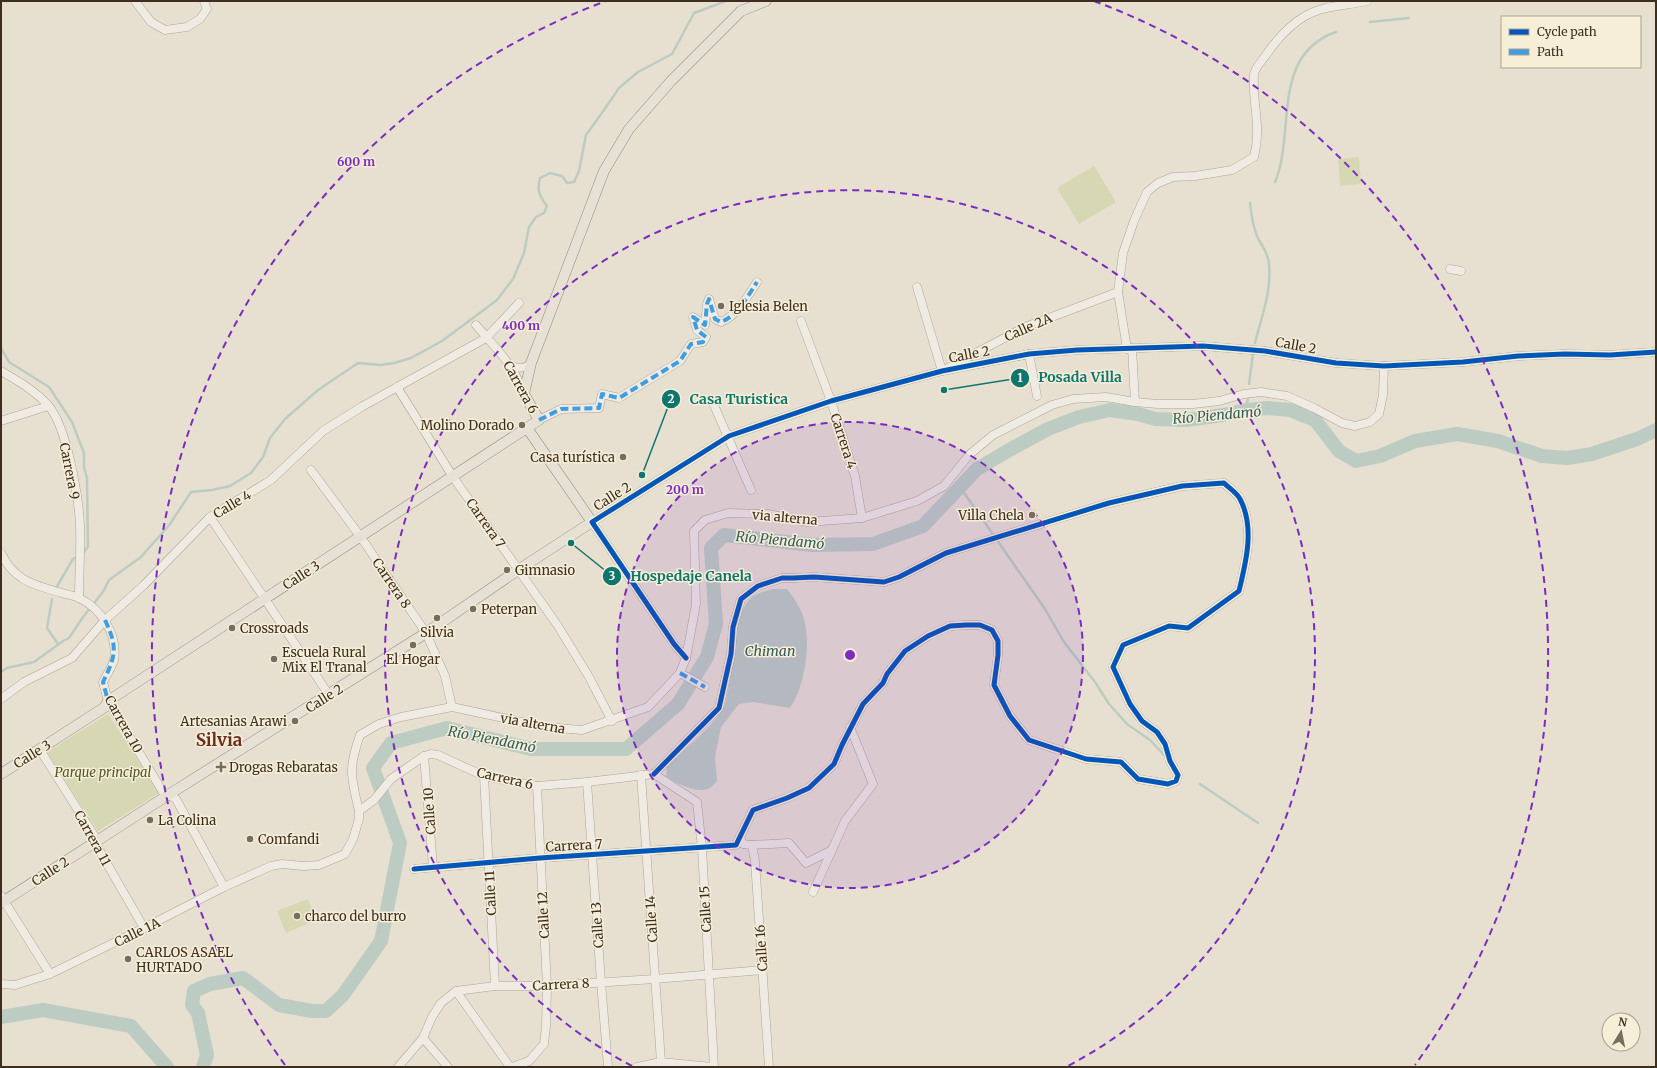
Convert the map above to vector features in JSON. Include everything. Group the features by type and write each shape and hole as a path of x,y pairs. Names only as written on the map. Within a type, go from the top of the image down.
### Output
{"main road":[{"path":"524,394 531,363 604,171 629,129 671,81 741,11 766,1"},
{"name":"Carrera 6","path":"524,394 539,420"},
{"name":"Calle 3","path":"1,774 105,707 108,701 263,599 539,420"},
{"name":"Carrera 6","path":"527,428 592,522"},
{"name":"Calle 2","path":"2,900 426,634 518,570 592,522"}],"street":[{"path":"136,1 151,22 165,30 187,27 200,19 207,9 204,1"},
{"path":"1135,402 1129,349 1118,292 1123,253 1147,192 1158,183 1173,177 1195,176 1232,170 1254,156 1258,141 1258,126 1255,103 1254,73 1273,44 1294,24 1310,14 1320,10 1352,5 1366,1"},
{"path":"1450,269 1461,271"},
{"name":"Calle 3","path":"539,420 561,409 599,408 602,394 619,398 680,361 691,344 703,342 706,337 697,330 693,317 705,325 707,304 709,299 715,319 721,322 729,319 745,300 757,282"},
{"path":"917,287 942,371"},
{"name":"Calle 2A","path":"942,371 1025,327 1118,292"},
{"name":"Calle 4","path":"1,698 24,682 72,658 104,620 144,585 210,517 271,480 324,431 363,406 486,338 519,303"},
{"name":"Carrera 4","path":"801,321 831,401 855,476 862,518"},
{"name":"Carrera 6","path":"476,325 486,338 500,351 511,366 524,394"},
{"name":"Calle 2","path":"592,522 729,436 831,401 942,371 1029,354 1077,350 1203,346 1265,351 1336,363 1384,366 1463,362 1518,356 1565,354 1610,355 1656,352"},
{"path":"1029,354 1037,396"},
{"path":"511,366 522,368 527,367 531,363"},
{"name":"via alterna","path":"359,811 352,783 352,761 360,735 379,724 394,719 452,707 545,727 582,730 612,721 648,707 680,673 686,658 696,604 694,531 705,520 728,513 768,514 808,522 862,518 917,501 944,486 969,455 993,435 1052,405 1073,399 1106,397 1135,402 1193,404 1219,401 1244,394 1261,392 1287,396 1342,423 1355,426 1370,422 1379,414 1383,395 1384,366"},
{"name":"Carrera 9","path":"1,371 28,387 48,406 58,420 70,459 80,525 79,598"},
{"name":"Carrera 7","path":"397,387 453,477 558,626 589,677 612,721"},
{"path":"713,403 729,436 750,490"},
{"path":"1,421 48,406"},
{"name":"Carrera 8","path":"311,470 360,536 426,634 445,676 452,707"},
{"path":"654,774 719,708 731,654 733,627 741,599 758,586 782,578 814,577 884,582 899,577 946,553 1109,503 1182,486 1224,484 1240,498 1247,522 1248,537 1246,563 1239,591 1188,628 1169,626 1123,645 1113,667 1130,704 1142,721 1156,732 1165,744 1170,761 1178,775 1176,781 1168,784 1138,779 1121,762 1086,759 1029,740 1010,716 994,685 998,655 998,640 992,630 980,625 950,626 928,636 905,651 887,674 883,683 862,704 834,764 809,788 787,798 753,810 740,837 743,844 752,846 789,843 806,863 832,850"},
{"path":"210,517 263,599 329,695"},
{"name":"Carrera 6","path":"592,522 674,644 686,658"},
{"name":"Carrera 10","path":"1,553 7,566 22,580 40,587 79,598 96,611 104,620 114,638 114,661 103,682 108,701 163,792 176,799 224,887"},
{"path":"680,673 705,687"},
{"path":"813,892 845,821 873,784 850,727"},
{"name":"Carrera 11","path":"40,750 97,840 98,848 144,928"},
{"name":"Carrera 6","path":"424,756 438,755 484,776 537,786 654,774"},
{"path":"359,811 374,800 391,779 424,756"},
{"name":"Calle 10","path":"424,756 433,866"},
{"name":"Calle 15","path":"654,774 697,802 702,848 713,1067"},
{"name":"Calle 14","path":"641,775 661,1062"},
{"name":"Calle 11","path":"484,776 495,986"},
{"name":"Calle 13","path":"587,782 608,1067"},
{"name":"Calle 12","path":"511,1067 529,1061 544,1044 546,1026 547,986 537,786"},
{"name":"Calle 1A","path":"1,984 15,985 50,974 224,887 271,866 282,864 303,866 319,865 345,854 353,839 359,819 359,811"},
{"name":"Carrera 7","path":"414,869 433,866 540,858 736,845 740,837"},
{"name":"Calle 16","path":"752,846 755,861 769,1067"},
{"path":"2,900 50,974"},
{"name":"Carrera 8","path":"456,991 495,986 547,986 655,980 763,970"},
{"path":"398,1067 424,1038 432,1017 441,1003 456,991 511,1067"},
{"path":"424,1038 448,1067"},
{"path":"637,1067 661,1062 713,1067"}],"green space":[{"path":"1359,157 1361,184 1340,186 1338,159"},
{"path":"1094,166 1116,202 1079,224 1057,188"},
{"name":"Parque principal","path":"108,714 159,793 98,831 47,752"},
{"name":"charco del burro","path":"308,899 316,920 286,933 277,911"}],"water":[{"name":"Chiman","path":"773,589 787,589 800,608 806,626 806,663 800,688 795,699 790,708 753,702 739,704 721,727 715,757 717,781 705,790 694,789 681,785 666,776 667,767 711,725 723,708 729,685 734,644 740,617 745,606 753,596"}],"waterway":[{"path":"1,672 7,668 34,662 69,638 83,617 103,592 109,580 141,557 170,524 191,492 212,490 230,486 251,473 263,457 270,438 285,419 318,390 358,363 380,365 411,358 442,341 497,300 513,279 524,253 529,227 536,217 544,213 547,206 539,193 540,178 550,173 562,176 567,183 574,182 579,171 586,135 619,88 638,72 672,54 694,13 726,1"},
{"path":"1370,22 1409,18"},
{"path":"1275,182 1281,162 1293,76 1302,58 1315,43 1336,32"},
{"path":"1250,203 1252,220 1257,236 1269,260 1270,274 1265,304 1255,343"},
{"path":"1,348 9,362 49,387 72,422 84,453 84,467 87,478 88,547 83,553"},
{"path":"1249,384 1253,354"},
{"path":"1246,410 1248,397"},
{"name":"Río Piendamó","path":"203,1067 207,1055 198,1013 192,1005 194,991 210,984 243,978 279,1005 312,1011 326,1011 343,995 381,941 400,843 373,768 391,743 447,728 531,749 626,749 678,704 707,657 716,624 711,548 724,535 812,545 873,544 923,526 977,469 1011,449 1048,429 1079,417 1110,410 1138,414 1155,419 1186,420 1246,410 1268,408 1290,410 1315,420 1339,451 1356,461 1380,456 1415,441 1457,434 1498,441 1542,456 1567,458 1592,454 1637,439 1656,430"},
{"path":"960,487 1045,609 1064,642 1095,682 1109,704 1127,724 1150,740 1165,756"},
{"path":"56,588 73,559 79,556"},
{"path":"52,599 47,628 58,644"},
{"path":"1200,784 1258,823"},
{"name":"Río Piendamó","path":"1,1017 43,1010 131,1026 167,1067"}],"marked path":[{"path":"539,420 561,409 599,408 602,394 619,398 680,361 691,344 703,342 706,337 697,330 693,317 705,325 707,304 709,299 715,319 721,322 737,310 757,282"},
{"path":"105,620 114,645 111,665 103,682 108,701"},
{"path":"680,673 705,687"}],"cycle path":[{"path":"686,658 674,644 592,522 729,436 831,401 942,371 1029,354 1077,350 1203,346 1265,351 1336,363 1384,366 1463,362 1518,356 1565,354 1610,355 1656,352"},
{"path":"414,869 540,858 736,845 753,810 787,798 809,788 834,764 863,704 883,683 887,674 905,651 928,636 950,626 980,625 992,630 998,641 998,655 994,685 1010,716 1029,740 1086,759 1121,762 1138,779 1168,784 1176,781 1178,775 1170,761 1165,744 1157,732 1142,721 1130,704 1113,667 1123,645 1169,626 1188,628 1239,591 1248,545 1247,521 1245,510 1240,499 1224,483 1182,486 1109,503 946,553 899,577 884,582 814,577 782,578 758,586 741,599 733,627 731,654 719,708 654,774"}],"place":[{"name":"Iglesia Belen","path":"721,306"},
{"name":"Posada Villa","path":"944,390"},
{"name":"Molino Dorado","path":"522,425"},
{"name":"Casa turística","path":"623,457"},
{"name":"Casa Turistica","path":"642,475"},
{"name":"Villa Chela","path":"1032,515"},
{"name":"Hospedaje Canela","path":"571,543"},
{"name":"Gimnasio","path":"507,570"},
{"name":"Peterpan","path":"473,609"},
{"name":"Silvia","path":"437,618"},
{"name":"Crossroads","path":"232,628"},
{"name":"El Hogar","path":"413,645"},
{"name":"Escuela Rural Mix El Tranal","path":"274,659"},
{"name":"Artesanias Arawi","path":"295,721"},
{"name":"Drogas Rebaratas","path":"221,767"},
{"name":"La Colina","path":"150,820"},
{"name":"Comfandi","path":"250,839"},
{"name":"charco del burro","path":"297,916"},
{"name":"CARLOS ASAEL HURTADO","path":"128,959"}],"district":[{"name":"Silvia","path":"219,740"}]}
